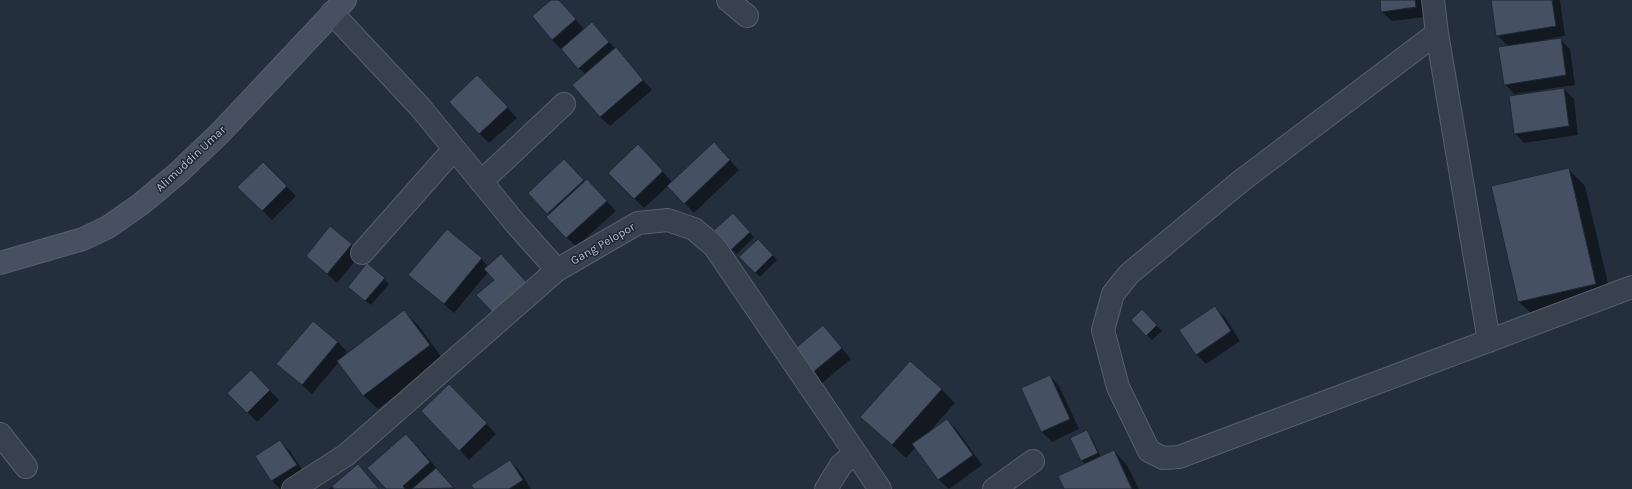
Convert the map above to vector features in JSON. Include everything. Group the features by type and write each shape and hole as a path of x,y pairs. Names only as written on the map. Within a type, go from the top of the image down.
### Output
{"street":[{"path":"728,0 747,16"},
{"path":"1433,0 1437,33 1489,341"},
{"name":"Gang Pelopor","path":"339,7 481,182 557,270 638,223 668,220 694,229 714,246 880,489"},
{"name":"Alimuddin Umar","path":"0,263 83,239 108,227 141,204 178,173 220,133 339,7"},
{"path":"1437,33 1241,181 1129,274 1113,294 1103,330 1118,387 1149,451 1163,458 1179,457 1632,287"},
{"path":"481,182 564,104"},
{"path":"362,253 454,149"},
{"path":"293,489 346,455 557,270"},
{"path":"0,434 26,467"},
{"path":"826,489 841,465 855,453"},
{"path":"994,489 1033,461"}],"building":[{"path":"551,0 559,0 576,19 552,40 532,16"},
{"path":"1380,0 1415,0 1416,7 1381,12"},
{"path":"1491,0 1552,0 1556,26 1496,36"},
{"path":"592,22 609,42 578,69 561,49"},
{"path":"1561,38 1566,75 1504,85 1498,47"},
{"path":"616,47 643,80 600,117 572,85"},
{"path":"477,75 508,107 479,134 449,102"},
{"path":"1564,88 1569,126 1514,134 1509,96"},
{"path":"714,142 730,160 684,204 667,186"},
{"path":"638,144 663,171 634,199 608,173"},
{"path":"564,159 584,180 547,214 528,193"},
{"path":"263,162 287,186 262,211 237,187"},
{"path":"1569,168 1596,284 1518,302 1491,186"},
{"path":"587,179 607,201 566,238 546,217"},
{"path":"733,213 750,232 731,250 714,230"},
{"path":"330,226 352,244 327,274 306,256"},
{"path":"447,229 482,258 444,304 408,275"},
{"path":"758,239 773,255 755,273 739,257"},
{"path":"501,254 530,286 496,316 476,295 494,280 484,269"},
{"path":"367,263 385,278 365,301 348,287"},
{"path":"1215,306 1231,331 1196,355 1179,330"},
{"path":"1142,309 1157,325 1146,336 1131,320"},
{"path":"404,310 430,345 363,396 337,361"},
{"path":"313,321 338,342 302,385 276,364"},
{"path":"823,325 842,348 811,374 791,352"},
{"path":"910,361 942,389 892,445 860,417"},
{"path":"251,370 270,390 247,413 227,393"},
{"path":"1050,375 1070,419 1041,432 1021,388"},
{"path":"449,384 487,423 459,451 421,411"},
{"path":"947,419 973,455 938,480 912,444"},
{"path":"1087,430 1098,453 1081,461 1070,438"},
{"path":"406,434 430,462 403,486 405,489 386,489 367,468"},
{"path":"280,440 297,465 271,481 255,456"},
{"path":"1114,450 1132,489 1064,489 1058,476"},
{"path":"510,460 523,480 509,489 474,489 471,485"},
{"path":"358,464 379,489 334,489 332,486"},
{"path":"436,468 454,488 412,489"}]}
